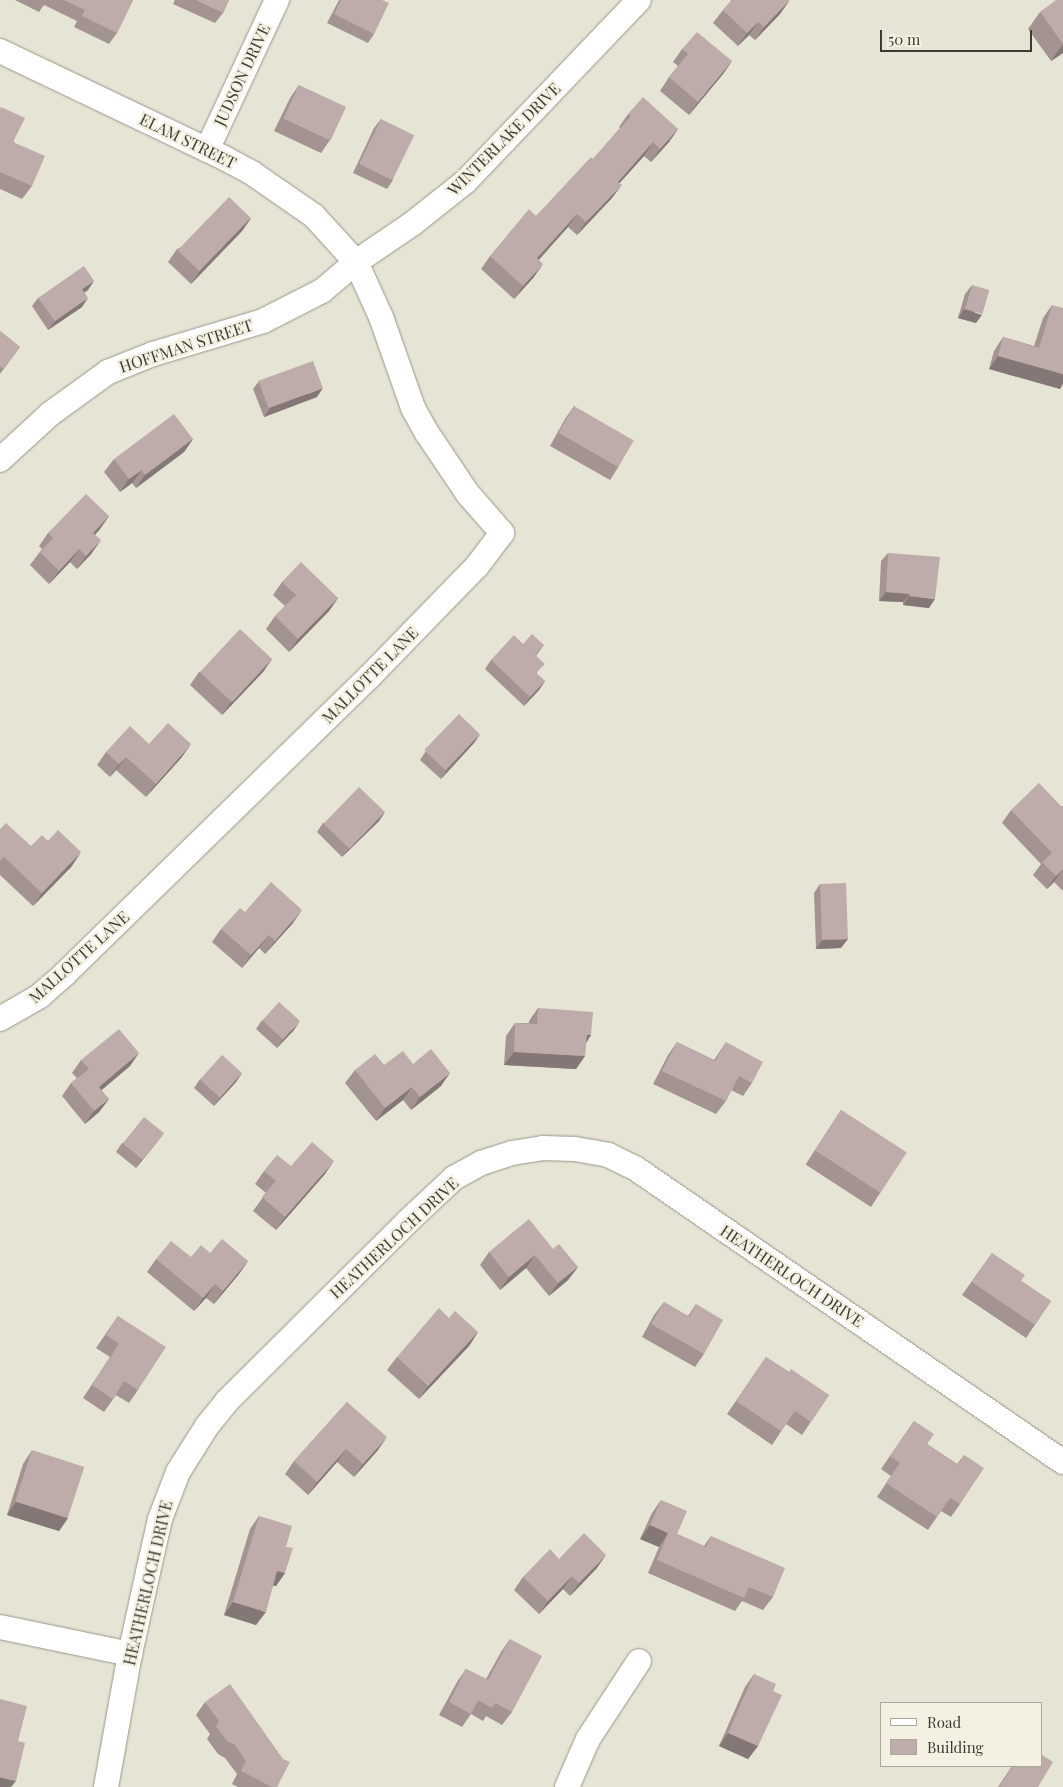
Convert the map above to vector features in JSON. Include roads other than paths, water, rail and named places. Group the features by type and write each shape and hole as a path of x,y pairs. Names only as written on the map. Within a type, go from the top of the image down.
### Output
{"street":[{"name":"JUDSON DRIVE","path":"206,150 277,0"},
{"name":"WINTERLAKE DRIVE","path":"356,262 412,224 466,181 639,0"},
{"name":"ELAM STREET","path":"0,51 252,173 314,216 356,262"},
{"name":"HOFFMAN STREET","path":"0,460 50,414 108,372 153,354 263,321 322,291 356,262"},
{"name":"MALLOTTE LANE","path":"0,1019 40,996 65,974 370,677 477,566 502,533 468,494 427,433 413,408 381,317 356,262"},
{"name":"HEATHERLOCH DRIVE","path":"106,1787 130,1654 167,1498 178,1472 206,1426 227,1401 372,1256 454,1178 481,1163 512,1153 543,1148 576,1149 608,1155 635,1168 1063,1462"},
{"path":"0,1627 130,1654"},
{"path":"567,1787 588,1739 639,1661"}]}
